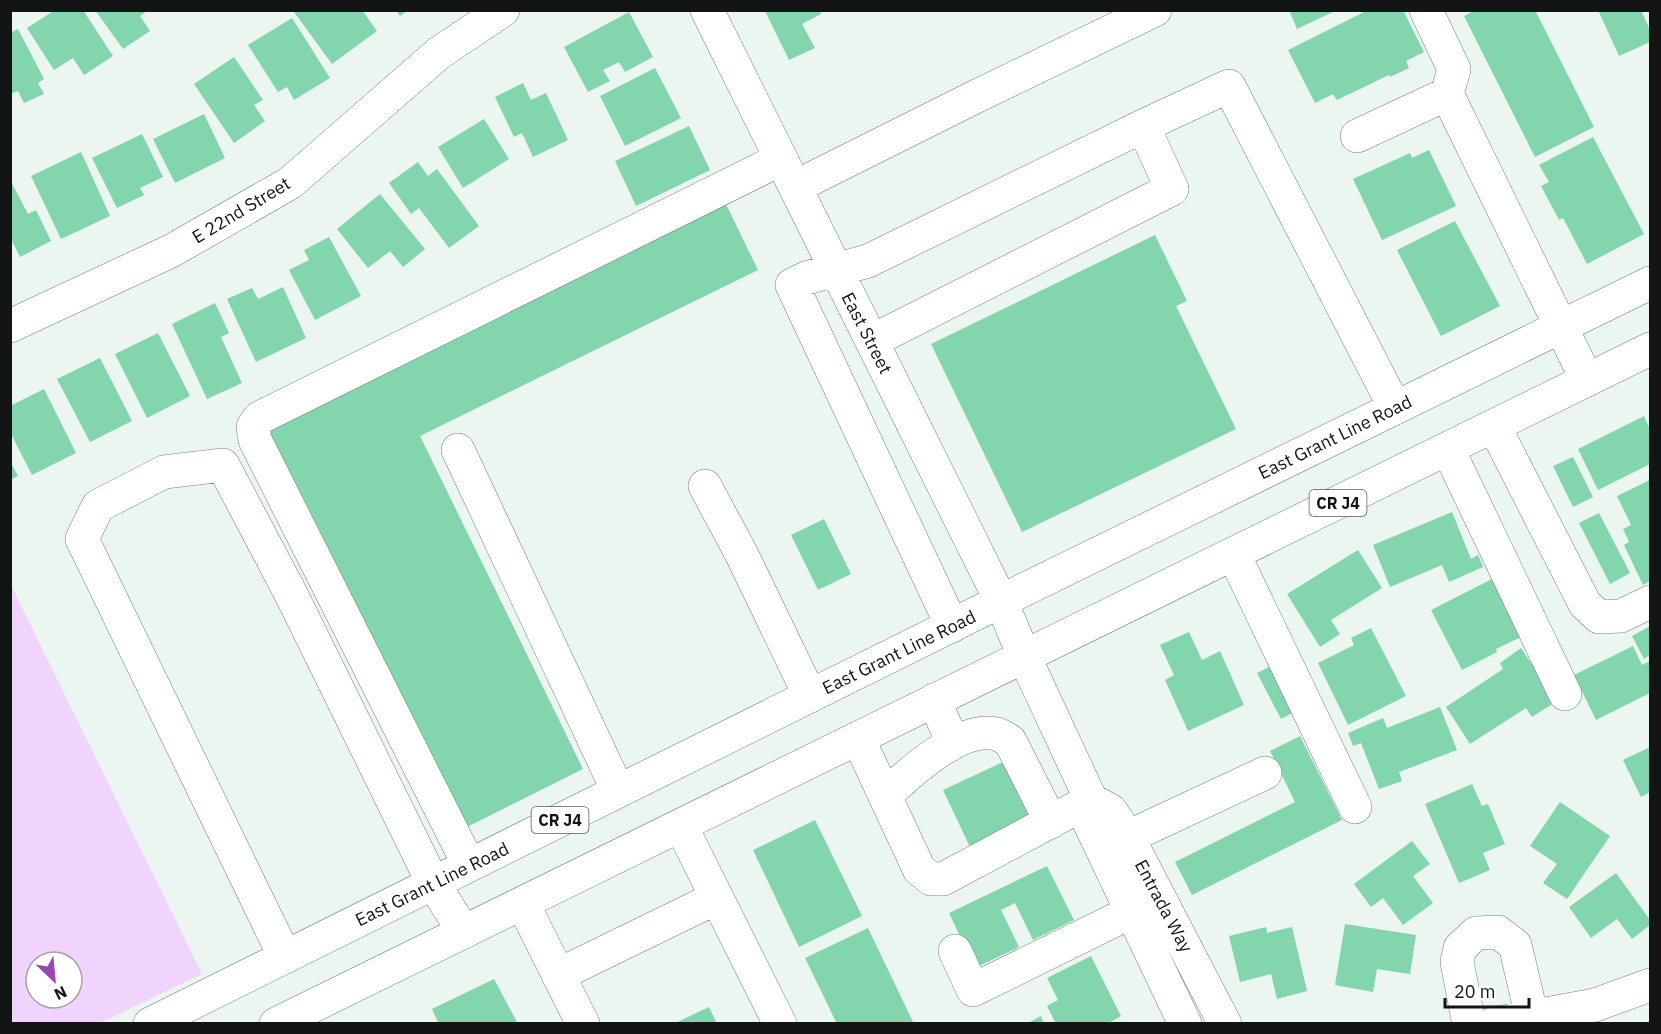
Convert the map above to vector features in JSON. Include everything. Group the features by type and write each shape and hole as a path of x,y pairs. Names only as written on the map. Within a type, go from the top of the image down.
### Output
{"main road":[{"name":"E 22nd Street","path":"10,326 171,251 290,183 439,53 503,10"},
{"name":"East Street","path":"707,10 1001,601 1024,656"},
{"path":"469,865 255,440 253,428 259,418 788,173 977,96 1155,10"},
{"path":"1426,10 1454,69 1447,94 1587,380"},
{"path":"952,626 792,285 806,278 868,261 1229,86 1395,408"},
{"path":"1357,136 1447,94"},
{"path":"872,341 1172,189 1143,126"},
{"name":"East Grant Line Road","path":"150,1023 1001,601 1650,283"},
{"name":"CR J4","path":"276,1023 523,904 1650,349"},
{"path":"1494,426 1585,604 1599,617 1621,616 1650,602"},
{"path":"1448,449 1565,694"},
{"path":"458,450 618,791"},
{"path":"285,957 82,538 99,506 164,472 223,465 292,596 433,883 464,932"},
{"path":"705,486 742,555 810,696"},
{"path":"1234,555 1355,807"},
{"name":"Entrada Way","path":"1024,656 1091,800 1089,822 1185,1023"},
{"path":"934,700 950,736 950,744"},
{"path":"885,796 915,767 950,744 978,734 998,734 1010,741 1051,822"},
{"path":"858,738 919,869 931,879 943,879 1091,800"},
{"path":"1128,837 1265,773"},
{"name":"Entrada Way","path":"1091,800 1111,811 1128,837 1225,1023"},
{"path":"681,826 780,1023"},
{"path":"558,975 716,898"},
{"path":"523,904 583,1023"},
{"path":"955,951 972,990 1131,912"},
{"path":"1469,1023 1457,962 1460,948 1476,933 1497,932 1515,945 1532,1017"},
{"path":"1492,1023 1595,1005 1650,985"}],"shaded area":[{"path":"10,583 202,974 100,1023 11,1023"}],"building":[{"path":"55,10 83,10 113,56 84,75 73,58 54,70 27,28"},
{"path":"95,10 148,10 140,16 150,31 123,49"},
{"path":"295,10 362,10 377,31 332,64 294,12"},
{"path":"396,10 408,10 400,16"},
{"path":"766,10 819,10 821,14 802,24 815,48 789,60"},
{"path":"1289,10 1337,10 1297,29"},
{"path":"1368,10 1403,10 1424,52 1406,61 1409,68 1390,77 1389,75 1337,100 1333,94 1315,103 1288,50"},
{"path":"1475,10 1535,10 1594,127 1535,157 1464,16"},
{"path":"1598,10 1641,10 1650,30 1650,42 1619,56"},
{"path":"629,12 653,57 625,72 619,62 603,70 610,81 588,92 564,47"},
{"path":"292,18 330,78 294,100 287,87 278,92 248,45"},
{"path":"18,29 44,79 38,83 44,94 24,103 18,91 10,94 10,33"},
{"path":"234,57 263,100 254,105 265,121 234,143 194,84"},
{"path":"655,68 681,118 625,146 600,96"},
{"path":"523,83 531,100 546,93 568,140 533,157 522,133 514,137 495,97"},
{"path":"204,114 225,158 175,183 153,139"},
{"path":"484,119 509,159 463,188 438,147"},
{"path":"689,126 710,170 636,206 615,161"},
{"path":"142,134 163,177 140,188 144,195 117,208 92,158"},
{"path":"1593,137 1644,234 1587,264 1563,218 1559,220 1541,186 1549,182 1539,165"},
{"path":"1429,150 1456,206 1382,240 1353,179 1410,153 1412,158"},
{"path":"81,152 110,216 61,239 31,176"},
{"path":"418,162 428,176 437,169 479,226 449,248 419,208 411,214 389,183"},
{"path":"10,180 28,214 36,210 51,241 20,257 10,241"},
{"path":"380,194 425,249 403,267 390,251 368,268 337,229"},
{"path":"724,200 758,270 420,436 583,769 457,832 259,429"},
{"path":"1455,221 1500,306 1441,336 1397,250"},
{"path":"1155,235 1187,301 1176,306 1236,429 1022,532 931,344"},
{"path":"329,237 361,296 315,320 289,270 309,260 304,250"},
{"path":"283,287 306,338 256,362 227,299 252,288 258,299"},
{"path":"215,303 229,333 221,337 242,383 207,399 172,324"},
{"path":"158,333 190,396 147,418 115,354"},
{"path":"100,358 132,421 90,442 57,379"},
{"path":"44,389 76,453 32,475 10,432 10,406"},
{"path":"1644,416 1650,426 1650,464 1598,490 1578,449"},
{"path":"1573,457 1593,497 1573,507 1553,466"},
{"path":"10,461 18,476 10,480"},
{"path":"1650,480 1650,581 1643,585 1624,545 1629,542 1623,529 1631,525 1617,496"},
{"path":"1452,512 1471,559 1478,555 1483,567 1449,582 1442,565 1390,587 1373,545"},
{"path":"1599,513 1630,573 1610,584 1579,523"},
{"path":"824,519 851,574 818,590 791,535"},
{"path":"1358,550 1382,588 1331,620 1340,634 1320,647 1287,594"},
{"path":"1492,579 1521,637 1462,670 1431,610"},
{"path":"1650,626 1650,655 1644,659 1632,636"},
{"path":"1371,628 1406,696 1348,725 1318,663 1354,645 1351,638"},
{"path":"1189,632 1202,660 1220,651 1244,705 1188,731 1165,680 1174,675 1160,645"},
{"path":"1633,646 1642,665 1650,661 1650,693 1596,720 1574,675"},
{"path":"1521,648 1557,701 1532,717 1526,708 1470,744 1446,707 1503,669 1500,663"},
{"path":"1279,662 1302,708 1281,719 1257,673"},
{"path":"1440,707 1457,750 1399,772 1402,781 1379,789 1361,743 1353,746 1348,733 1383,718 1387,728"},
{"path":"1300,736 1342,820 1192,895 1175,862 1295,802 1270,751"},
{"path":"1650,747 1650,792 1641,797 1623,760"},
{"path":"1005,761 1031,818 970,847 943,790"},
{"path":"1472,784 1482,806 1488,804 1505,844 1483,853 1490,870 1459,883 1425,804"},
{"path":"1560,802 1610,836 1567,899 1543,883 1557,864 1530,846"},
{"path":"815,820 862,916 799,947 753,850"},
{"path":"1412,841 1430,864 1413,876 1433,903 1403,925 1383,898 1371,907 1354,884"},
{"path":"1047,866 1074,920 1033,940 1015,903 1001,910 1019,947 975,968 949,913"},
{"path":"1616,873 1650,920 1650,925 1632,939 1617,919 1591,938 1569,907"},
{"path":"1345,924 1416,935 1410,974 1377,969 1373,992 1335,985"},
{"path":"1266,927 1267,933 1292,927 1307,991 1277,999 1271,974 1240,982 1229,936"},
{"path":"868,928 914,1024 837,1024 805,958"},
{"path":"1091,956 1121,1016 1107,1024 1056,1024 1047,1006 1058,1000 1047,978"},
{"path":"494,979 518,1024 439,1024 432,1009"},
{"path":"709,1007 717,1024 673,1024"},
{"path":"1041,1016 1044,1024 1026,1024"}]}
